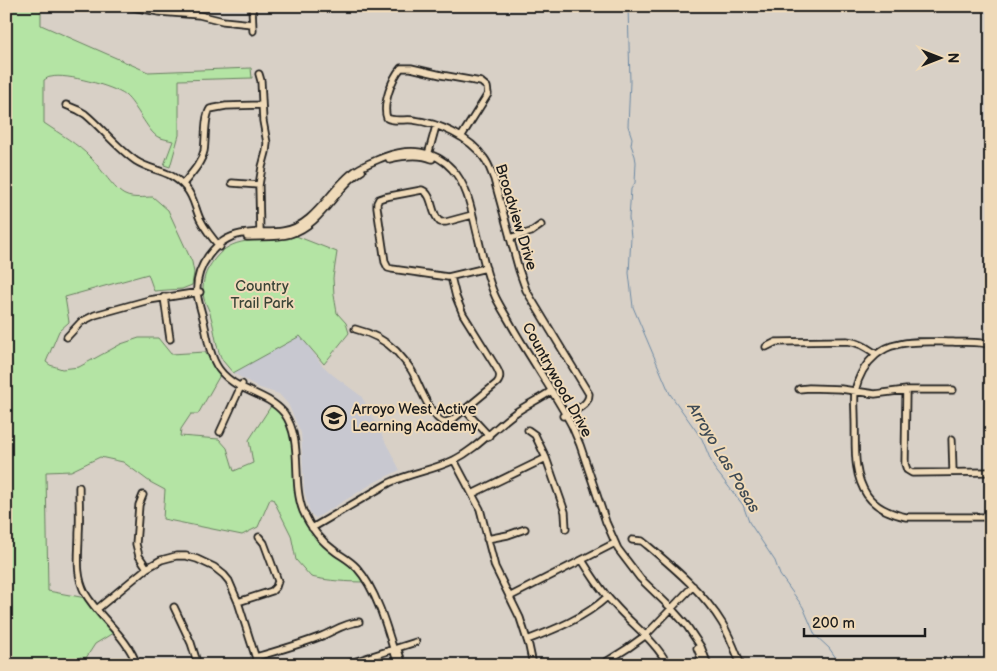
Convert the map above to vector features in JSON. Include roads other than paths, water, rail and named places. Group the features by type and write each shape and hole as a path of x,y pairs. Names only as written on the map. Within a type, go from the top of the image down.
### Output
{"street":[{"path":"128,6 159,12 199,15 253,27 252,6"},
{"name":"Broadview Drive","path":"461,137 488,94 486,85 411,68 400,68 391,88 385,109 387,118 422,122 461,137 478,150 489,165 496,184 519,270 529,296 589,394 585,404 564,415"},
{"path":"259,74 261,81 261,105 267,143 259,185 260,234"},
{"path":"183,184 197,166 202,155 206,135 206,116 210,109 226,106 261,105"},
{"path":"66,106 85,114 134,159 144,165 168,173 183,184 192,196 203,224 219,246"},
{"path":"403,665 382,613 363,575 353,563 329,546 314,527 302,498 297,439 292,422 283,409 275,402 241,386 226,374 217,362 198,292 202,271 219,246 238,238 260,234 287,235 304,227 312,222 350,180 367,168 401,156 428,155 436,126"},
{"name":"Countrywood Drive","path":"428,155 452,173 461,189 495,304 564,415 580,445 614,544 633,575 680,617 701,648 708,665"},
{"path":"232,183 259,185"},
{"path":"470,215 440,222 436,218 428,195 424,190 385,196 378,200 377,207 385,262 388,268 438,276 450,276 484,268"},
{"path":"510,238 531,232 541,225"},
{"path":"355,329 377,336 395,351 411,370 422,395 439,419 443,422 449,421 497,383 500,377 496,367 463,314 450,276"},
{"path":"67,337 77,325 90,316 149,300 198,292"},
{"path":"164,297 170,339"},
{"path":"766,347 776,342 851,342 864,346 876,354"},
{"path":"991,345 973,343 903,343 896,345 876,354 863,370 855,392 856,467 868,497 880,508 894,515 906,517 991,517"},
{"path":"220,432 241,386"},
{"path":"799,389 841,388 855,392 875,394 906,390 953,390"},
{"path":"906,390 905,464 907,470 912,473 991,472"},
{"path":"314,527 389,483 454,460 473,449 516,412 550,392"},
{"path":"464,409 488,436"},
{"path":"528,430 535,435 546,458 565,512 566,529"},
{"path":"952,439 952,472"},
{"path":"472,494 546,458"},
{"path":"454,460 480,508 495,567 520,618 533,665"},
{"path":"79,487 78,565 84,592 97,610 120,635 137,665"},
{"path":"143,494 138,505 136,544 139,556 147,568"},
{"path":"487,539 525,529"},
{"path":"238,602 272,591 277,586 278,581 267,550 258,537"},
{"path":"632,540 642,541 647,545 693,586 711,606 728,633 741,665"},
{"path":"509,597 614,544"},
{"path":"97,610 154,563 181,556 197,559 214,567 224,575 233,589 258,665"},
{"path":"582,560 598,586 627,618 646,635 668,665"},
{"path":"601,665 646,635 693,586"},
{"path":"527,640 565,625 592,610 608,597"},
{"path":"174,607 191,643 198,665"},
{"name":"Countrywood Drive","path":"670,609 690,636 704,665"},
{"path":"256,657 309,641 326,635 346,624 358,622"},
{"path":"344,665 416,642"},
{"path":"395,649 398,665"}],"waterway":[{"name":"Arroyo Las Posas","path":"628,6 630,82 628,126 636,162 635,183 631,189 629,218 631,237 629,273 633,307 670,394 702,439 714,468 743,505 749,522 775,561 780,575 803,607 815,635 829,648 841,665"}],"place":[{"name":"Arroyo West Active Learning Academy","path":"334,418"}],"park label":[{"name":"Country Trail Park","path":"262,294"}]}
